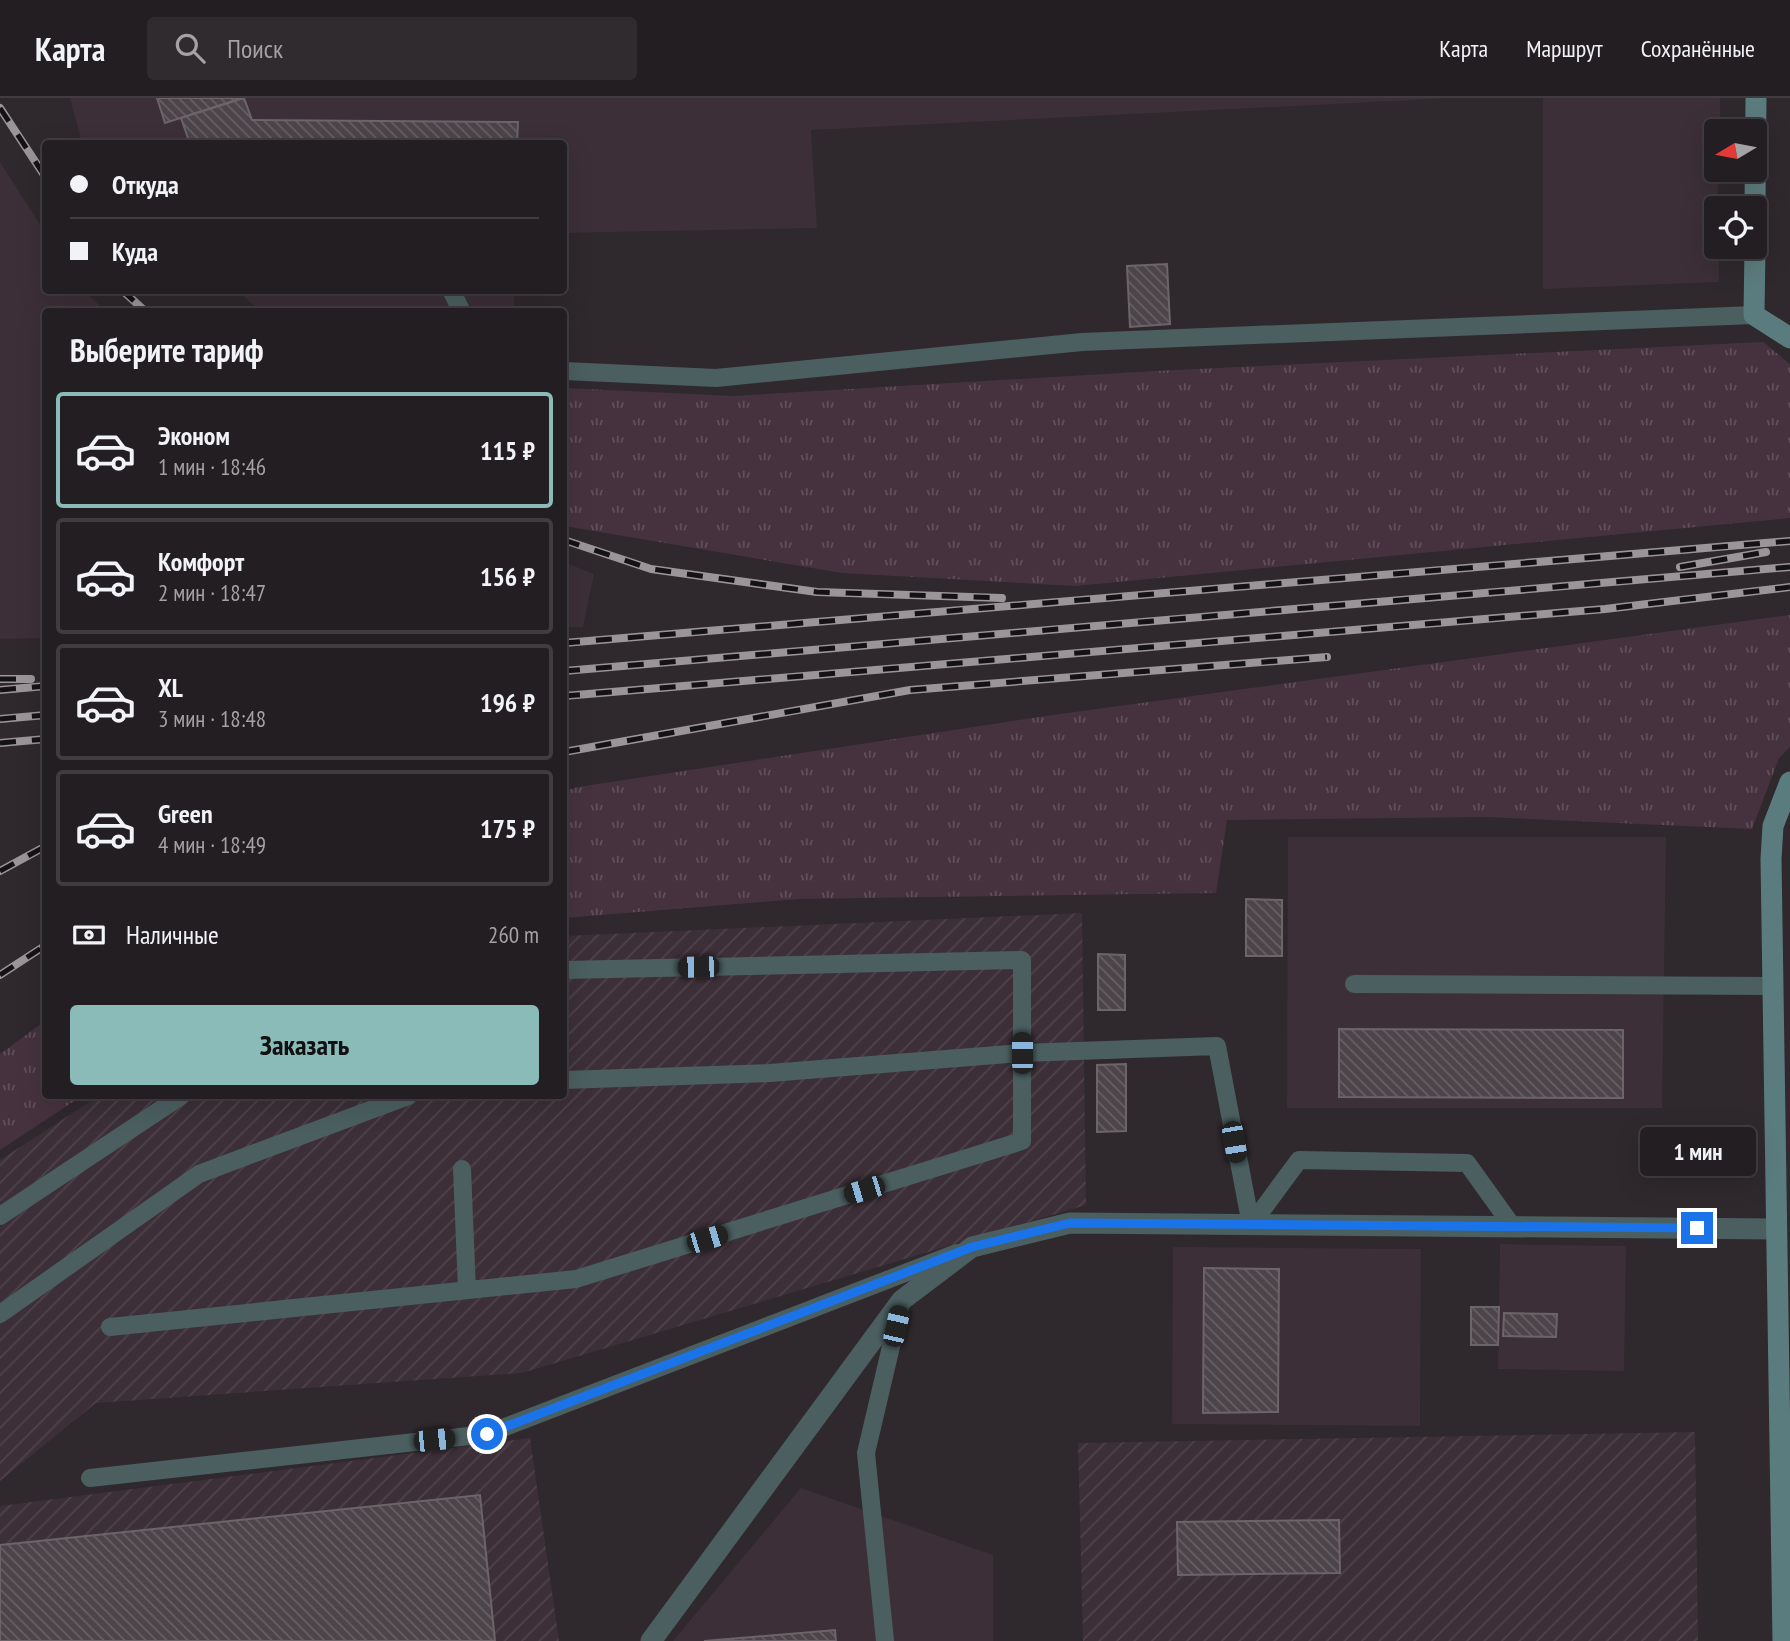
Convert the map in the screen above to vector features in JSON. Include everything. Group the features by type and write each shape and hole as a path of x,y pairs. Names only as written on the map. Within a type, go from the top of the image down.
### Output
{"street":[{"path":"1755,196 1756,98"},
{"path":"1755,259 1754,315 1790,338"},
{"path":"1783,1641 1773,826 1790,782"},
{"path":"651,1641 902,1300 972,1247 1070,1223 1776,1229"}],"lane":[{"path":"567,371 716,378 1082,342 1754,315"},
{"path":"110,1327 576,1279 1022,1141 1022,960 567,970"},
{"path":"1354,984 1773,986"},
{"path":"567,1080 770,1073 1022,1053 1217,1046 1251,1225"},
{"path":"0,1216 176,1099"},
{"path":"0,1314 199,1174 400,1099"},
{"path":"1251,1225 1299,1160 1467,1163 1513,1227"},
{"path":"462,1169 467,1290"},
{"path":"90,1478 487,1434 972,1247"},
{"path":"885,1641 866,1453 902,1300"}],"shaded area":[{"path":"70,98 1454,98 811,130 817,228 567,233 567,140 81,140"},
{"path":"1543,98 1720,98 1720,119 1704,119 1704,182 1718,182 1718,196 1704,196 1704,259 1719,259 1719,282 1543,289"},
{"path":"0,162 42,227 42,294 87,294 103,308 42,308 42,638 0,639"},
{"path":"241,294 514,294 514,308 257,308"},
{"path":"567,563 594,574 583,627 567,627"},
{"path":"1288,837 1666,837 1662,1108 1287,1108"},
{"path":"1082,913 1086,1205 522,1373 96,1403 0,1481 0,1160 94,1099 567,1099 567,936"},
{"path":"1500,1244 1626,1246 1624,1371 1498,1369"},
{"path":"1173,1247 1421,1249 1420,1426 1172,1424"},
{"path":"1695,1432 1698,1641 1083,1641 1078,1443"},
{"path":"530,1438 559,1641 0,1641 0,1506"},
{"path":"801,1488 993,1555 993,1641 673,1641"}],"green space":[{"path":"1763,342 1790,364 1790,518 1075,586 842,573 567,527 567,388 733,396 1155,371"},
{"path":"1790,615 1790,747 1779,758 1752,829 1486,817 1227,820 1216,893 798,899 567,918 567,790 1053,715"},
{"path":"42,1023 42,1099 77,1099 0,1150 0,1054"}],"building":[{"path":"157,98 242,98 165,123"},
{"path":"244,98 252,120 518,122 517,140 189,140 181,118"},
{"path":"1167,264 1170,324 1130,327 1127,266"},
{"path":"1246,899 1282,900 1282,956 1246,956"},
{"path":"1098,954 1125,955 1125,1010 1098,1010"},
{"path":"1339,1029 1623,1030 1623,1098 1339,1097"},
{"path":"1126,1064 1126,1131 1097,1132 1097,1065"},
{"path":"1204,1268 1279,1269 1278,1412 1203,1413"},
{"path":"1471,1307 1499,1307 1498,1345 1471,1345"},
{"path":"1504,1313 1557,1314 1556,1337 1503,1336"},
{"path":"480,1495 495,1641 0,1641 0,1545"},
{"path":"1339,1520 1340,1573 1178,1575 1177,1522"},
{"path":"835,1630 836,1641 704,1641"}],"railway":[{"path":"0,108 42,172"},
{"path":"126,294 142,308"},
{"path":"567,541 651,569 817,592 1002,598"},
{"path":"567,643 1790,541"},
{"path":"1680,567 1766,552"},
{"path":"567,671 1790,567"},
{"path":"567,696 1605,609 1790,587"},
{"path":"567,751 910,690 1327,657"},
{"path":"0,679 31,679"},
{"path":"0,690 42,686"},
{"path":"0,719 42,715"},
{"path":"0,743 42,739"},
{"path":"0,871 42,848"},
{"path":"0,975 42,948"}],"route":[{"path":"487,1434 972,1247 1070,1223 1697,1228"}]}
